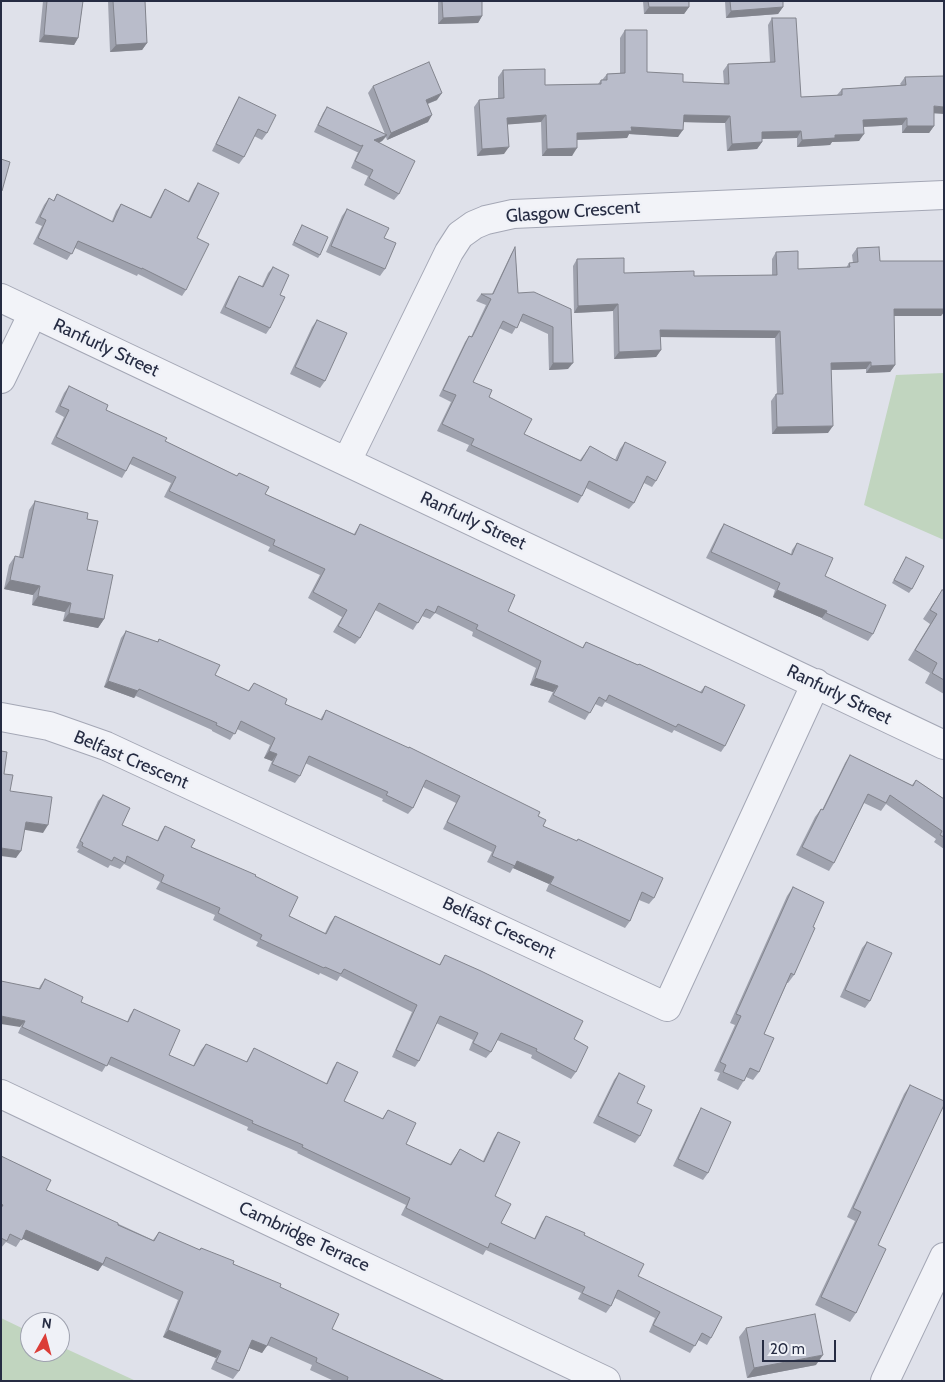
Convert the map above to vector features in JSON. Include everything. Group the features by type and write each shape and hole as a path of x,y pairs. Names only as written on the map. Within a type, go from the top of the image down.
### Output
{"street":[{"name":"Glasgow Crescent","path":"347,461 449,252 460,235 474,225 486,220 513,214 944,194"},
{"name":"Ranfurly Street","path":"1,298 944,745"},
{"path":"1,378 33,313"},
{"name":"Belfast Crescent","path":"1,717 49,726 106,746 667,1007 816,683"},
{"name":"Cambridge Terrace","path":"1,1094 606,1381"},
{"path":"885,1381 944,1258"}],"green space":[{"path":"944,373 944,540 864,505 896,375"},
{"path":"1,1318 20,1327 20,1362 70,1362 70,1351 136,1381 1,1381"}],"building":[{"path":"47,1 83,1 78,38 44,35"},
{"path":"113,1 145,1 147,43 116,45"},
{"path":"442,1 482,1 482,16 443,18"},
{"path":"648,1 689,1 689,7 649,7"},
{"path":"730,1 783,1 783,7 731,11"},
{"path":"772,18 796,18 801,97 842,95 842,89 906,85 905,77 944,76 944,107 934,106 934,126 907,126 907,118 863,120 864,134 835,135 835,138 802,140 801,131 762,132 762,142 732,144 730,116 684,115 683,130 631,127 632,131 577,133 577,148 547,149 546,115 507,118 509,147 482,149 479,100 504,98 503,70 545,69 545,85 601,84 601,80 607,80 607,74 625,73 625,30 647,30 647,72 683,74 683,82 729,84 728,64 775,62"},
{"path":"429,62 442,93 426,100 432,115 391,133 373,86"},
{"path":"239,97 276,115 267,133 258,129 244,157 216,144"},
{"path":"327,107 387,135 374,140 415,161 399,194 369,178 373,170 355,161 363,145 361,146 318,125"},
{"path":"1,159 10,162 2,191 1,191"},
{"path":"198,183 219,193 197,238 209,244 186,290 142,268 78,241 72,254 38,238 46,220 40,217 49,198 54,201 57,194 113,222 121,204 151,218 165,189 189,202"},
{"path":"347,209 389,228 384,238 396,243 385,269 331,246"},
{"path":"302,225 328,237 320,255 294,242"},
{"path":"515,247 518,293 534,292 571,309 573,363 553,363 553,327 523,314 517,328 503,321 473,382 492,390 489,397 532,419 524,434 581,461 590,446 617,461 625,442 666,462 656,481 647,476 634,503 589,481 582,496 471,445 474,439 442,424 456,395 443,390 469,336 472,337 491,299 481,294 493,294"},
{"path":"879,247 880,261 944,261 944,309 894,309 895,365 871,366 871,362 831,363 833,426 777,427 776,394 783,394 780,331 660,330 661,350 619,352 618,304 578,306 577,259 624,258 624,273 694,271 694,276 777,275 776,252 798,251 798,269 850,267 849,263 858,262 857,248"},
{"path":"273,267 289,275 280,295 285,297 270,328 225,307 239,276 263,287"},
{"path":"317,320 347,333 325,381 295,367"},
{"path":"69,386 108,405 106,410 167,438 165,441 237,476 239,473 269,487 265,494 355,535 360,524 515,595 508,611 583,648 586,642 702,693 705,686 745,705 725,746 678,724 676,727 609,695 606,701 599,697 590,713 553,695 558,686 535,678 541,661 476,629 478,625 438,606 435,613 426,609 418,623 379,603 360,638 338,626 347,610 313,592 325,569 273,545 275,540 169,491 176,477 133,457 126,471 56,437 69,410 60,406"},
{"path":"35,501 88,513 87,519 98,521 87,570 113,575 104,619 69,613 71,603 38,596 40,586 10,580 15,556 23,558"},
{"path":"724,524 792,555 797,543 833,558 825,576 886,605 873,634 826,613 827,611 777,590 780,583 711,552"},
{"path":"906,557 924,566 912,589 894,580"},
{"path":"942,590 944,590 944,680 932,673 937,663 915,650 937,614 930,610"},
{"path":"126,631 158,642 159,639 220,665 215,675 249,691 254,683 287,699 285,704 322,720 326,710 409,747 540,812 538,816 546,820 543,826 577,841 578,839 663,878 654,898 642,892 630,921 550,884 554,877 517,861 515,866 492,856 496,846 447,822 460,796 426,780 413,808 386,795 388,792 309,756 300,776 272,764 277,754 269,751 275,738 241,721 235,734 216,725 217,723 139,689 138,691 108,681"},
{"path":"1,751 7,752 4,774 13,775 10,791 52,797 48,825 26,822 21,851 1,848"},
{"path":"850,755 913,786 916,780 944,799 944,837 940,835 942,831 890,795 886,803 868,794 834,863 802,847 821,809 823,810"},
{"path":"103,795 130,808 122,825 158,841 165,826 195,840 191,847 256,875 298,897 289,916 326,934 335,916 440,965 445,955 583,1021 574,1039 588,1047 576,1072 536,1051 537,1049 501,1033 491,1052 473,1043 478,1033 440,1016 419,1061 396,1050 417,1005 344,969 341,974 324,968 260,939 262,935 218,913 220,908 161,882 164,875 127,856 125,863 114,857 112,861 82,846 83,843 80,841"},
{"path":"793,887 824,902 813,927 815,928 794,975 791,973 764,1034 774,1038 759,1072 750,1068 744,1081 723,1072 726,1065 720,1062 741,1016 736,1014"},
{"path":"867,942 892,953 870,1001 845,990"},
{"path":"45,979 83,997 81,1002 128,1022 134,1009 180,1030 169,1055 194,1066 206,1044 247,1062 254,1048 327,1084 337,1062 358,1072 344,1101 383,1119 388,1110 416,1123 406,1144 451,1165 460,1149 484,1162 498,1132 520,1142 495,1196 511,1204 501,1223 535,1239 546,1216 585,1233 584,1235 644,1264 638,1276 722,1317 711,1338 702,1333 695,1346 653,1325 660,1312 618,1290 611,1306 582,1293 585,1287 490,1243 488,1248 406,1208 410,1198 302,1147 303,1145 252,1123 253,1121 111,1057 107,1066 22,1027 25,1021 1,1016 1,981 40,989"},
{"path":"619,1073 645,1086 637,1103 652,1110 640,1136 598,1116"},
{"path":"910,1085 944,1101 944,1105 878,1245 886,1249 856,1313 821,1297 861,1212 853,1208"},
{"path":"701,1108 731,1122 708,1173 678,1159"},
{"path":"1,1156 51,1180 46,1190 118,1223 118,1225 154,1241 159,1232 200,1250 201,1248 234,1261 233,1264 281,1284 280,1287 339,1314 332,1329 445,1381 347,1381 348,1377 316,1362 317,1358 271,1337 267,1346 252,1340 239,1371 216,1362 221,1351 168,1330 183,1292 106,1257 103,1264 26,1230 22,1240 10,1234 7,1241 1,1238 1,1208 3,1205 1,1204"},
{"path":"815,1314 823,1355 754,1368 746,1328"}]}
